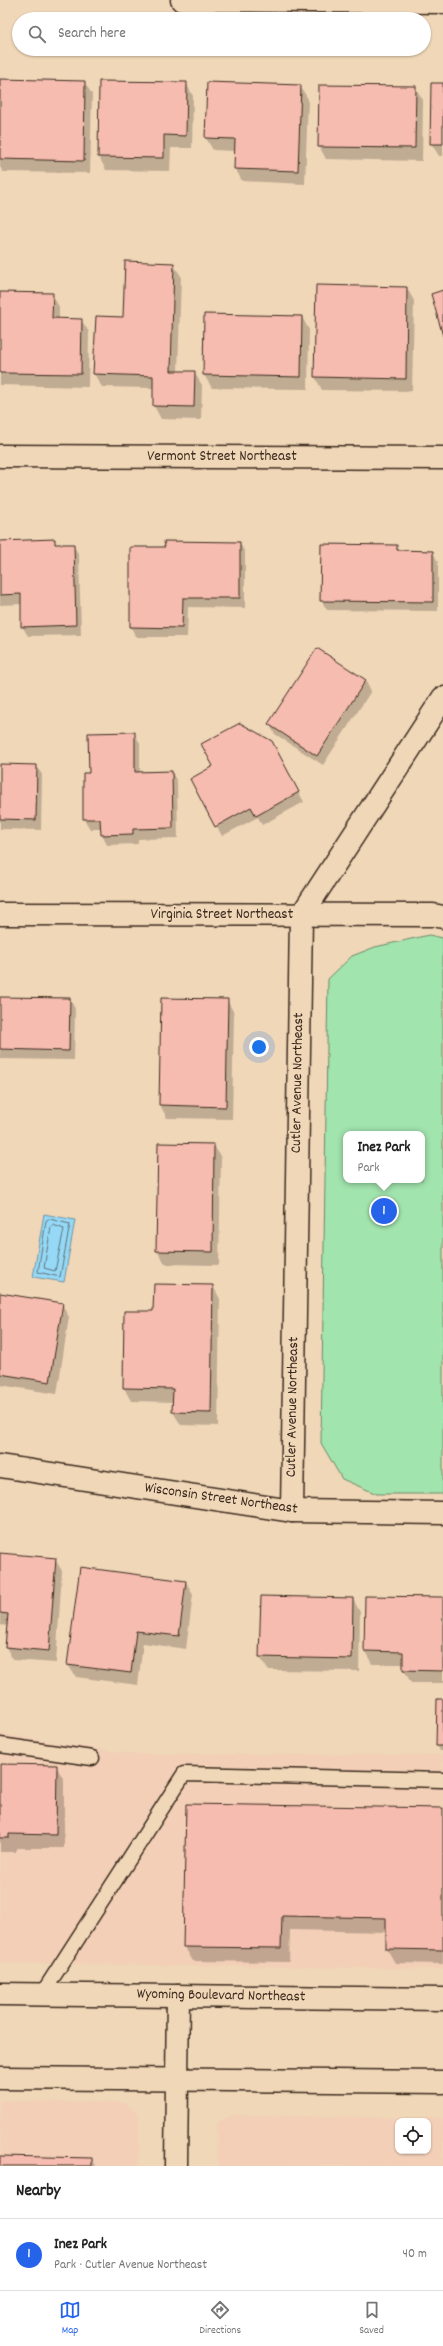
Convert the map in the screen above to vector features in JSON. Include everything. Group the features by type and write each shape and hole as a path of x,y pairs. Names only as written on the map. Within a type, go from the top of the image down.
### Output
{"street":[{"path":"182,0 443,2"},
{"name":"Vermont Street Northeast","path":"0,456 443,458"},
{"path":"301,916 443,698"},
{"name":"Virginia Street Northeast","path":"0,914 301,916 433,915 443,917"},
{"name":"Cutler Avenue Northeast","path":"292,1510 301,916"},
{"name":"Wisconsin Street Northeast","path":"0,1466 292,1510 443,1513"},
{"name":"Wyoming Boulevard Northeast","path":"0,1994 443,1999"},
{"path":"176,2166 178,1996"},
{"path":"0,2078 443,2082"}],"lane":[{"path":"0,1745 92,1758"},
{"path":"42,1994 184,1774 443,1780"}],"shaded area":[{"path":"0,1734 131,1754 443,1755 443,1969 0,1963"},
{"path":"0,2101 125,2103 139,2115 139,2166 0,2166"},
{"path":"232,2115 443,2118 443,2166 218,2166 217,2123"}],"green space":[{"path":"429,935 443,938 443,1494 377,1494 342,1479 321,1443 328,979 352,956 375,947"}],"water":[{"path":"44,1214 75,1220 64,1282 33,1277"}],"building":[{"path":"0,79 85,81 84,161 0,159"},
{"path":"99,81 187,82 186,136 164,135 164,158 98,157"},
{"path":"207,82 301,85 298,171 234,169 235,139 205,138"},
{"path":"431,83 443,83 443,144 430,144"},
{"path":"319,85 416,86 415,148 318,147"},
{"path":"125,261 174,263 171,371 195,371 194,407 153,406 153,376 93,374 96,316 123,317"},
{"path":"316,285 407,287 406,379 314,377"},
{"path":"443,290 443,336 431,294"},
{"path":"0,292 53,293 52,318 82,319 81,374 0,373"},
{"path":"204,314 302,316 301,377 203,375"},
{"path":"55,539 55,544 74,544 76,625 21,627 21,594 0,595 0,541"},
{"path":"164,541 240,542 240,598 183,598 182,628 130,627 130,547 165,547"},
{"path":"321,544 397,545 397,550 433,551 433,602 320,601"},
{"path":"317,648 366,680 317,756 268,724"},
{"path":"240,723 272,741 299,792 256,816 251,807 215,827 190,779 213,766 201,744"},
{"path":"135,732 135,772 172,771 173,828 133,829 133,834 101,835 100,819 83,819 83,773 89,773 88,733"},
{"path":"0,764 37,765 36,820 0,819"},
{"path":"0,997 70,998 69,1051 0,1049"},
{"path":"161,998 228,999 226,1107 159,1105"},
{"path":"158,1143 214,1144 213,1252 156,1251"},
{"path":"154,1284 213,1285 211,1413 172,1412 173,1389 123,1388 124,1311 153,1311"},
{"path":"0,1293 63,1303 50,1382 0,1374"},
{"path":"0,1553 56,1558 49,1651 5,1647 8,1614 0,1613"},
{"path":"80,1567 186,1581 179,1636 136,1631 131,1673 67,1665"},
{"path":"261,1596 353,1598 352,1659 259,1657"},
{"path":"365,1596 443,1597 443,1671 403,1670 403,1652 364,1651"},
{"path":"437,1699 443,1699 443,1746 436,1746"},
{"path":"0,1764 57,1765 56,1835 9,1834 9,1838 0,1838"},
{"path":"186,1804 443,1808 443,1950 386,1949 386,1918 282,1916 281,1948 183,1947"},
{"path":"0,2156 92,2158 92,2166 0,2166"}],"place":[{"name":"Inez Park","path":"384,1211"}]}
